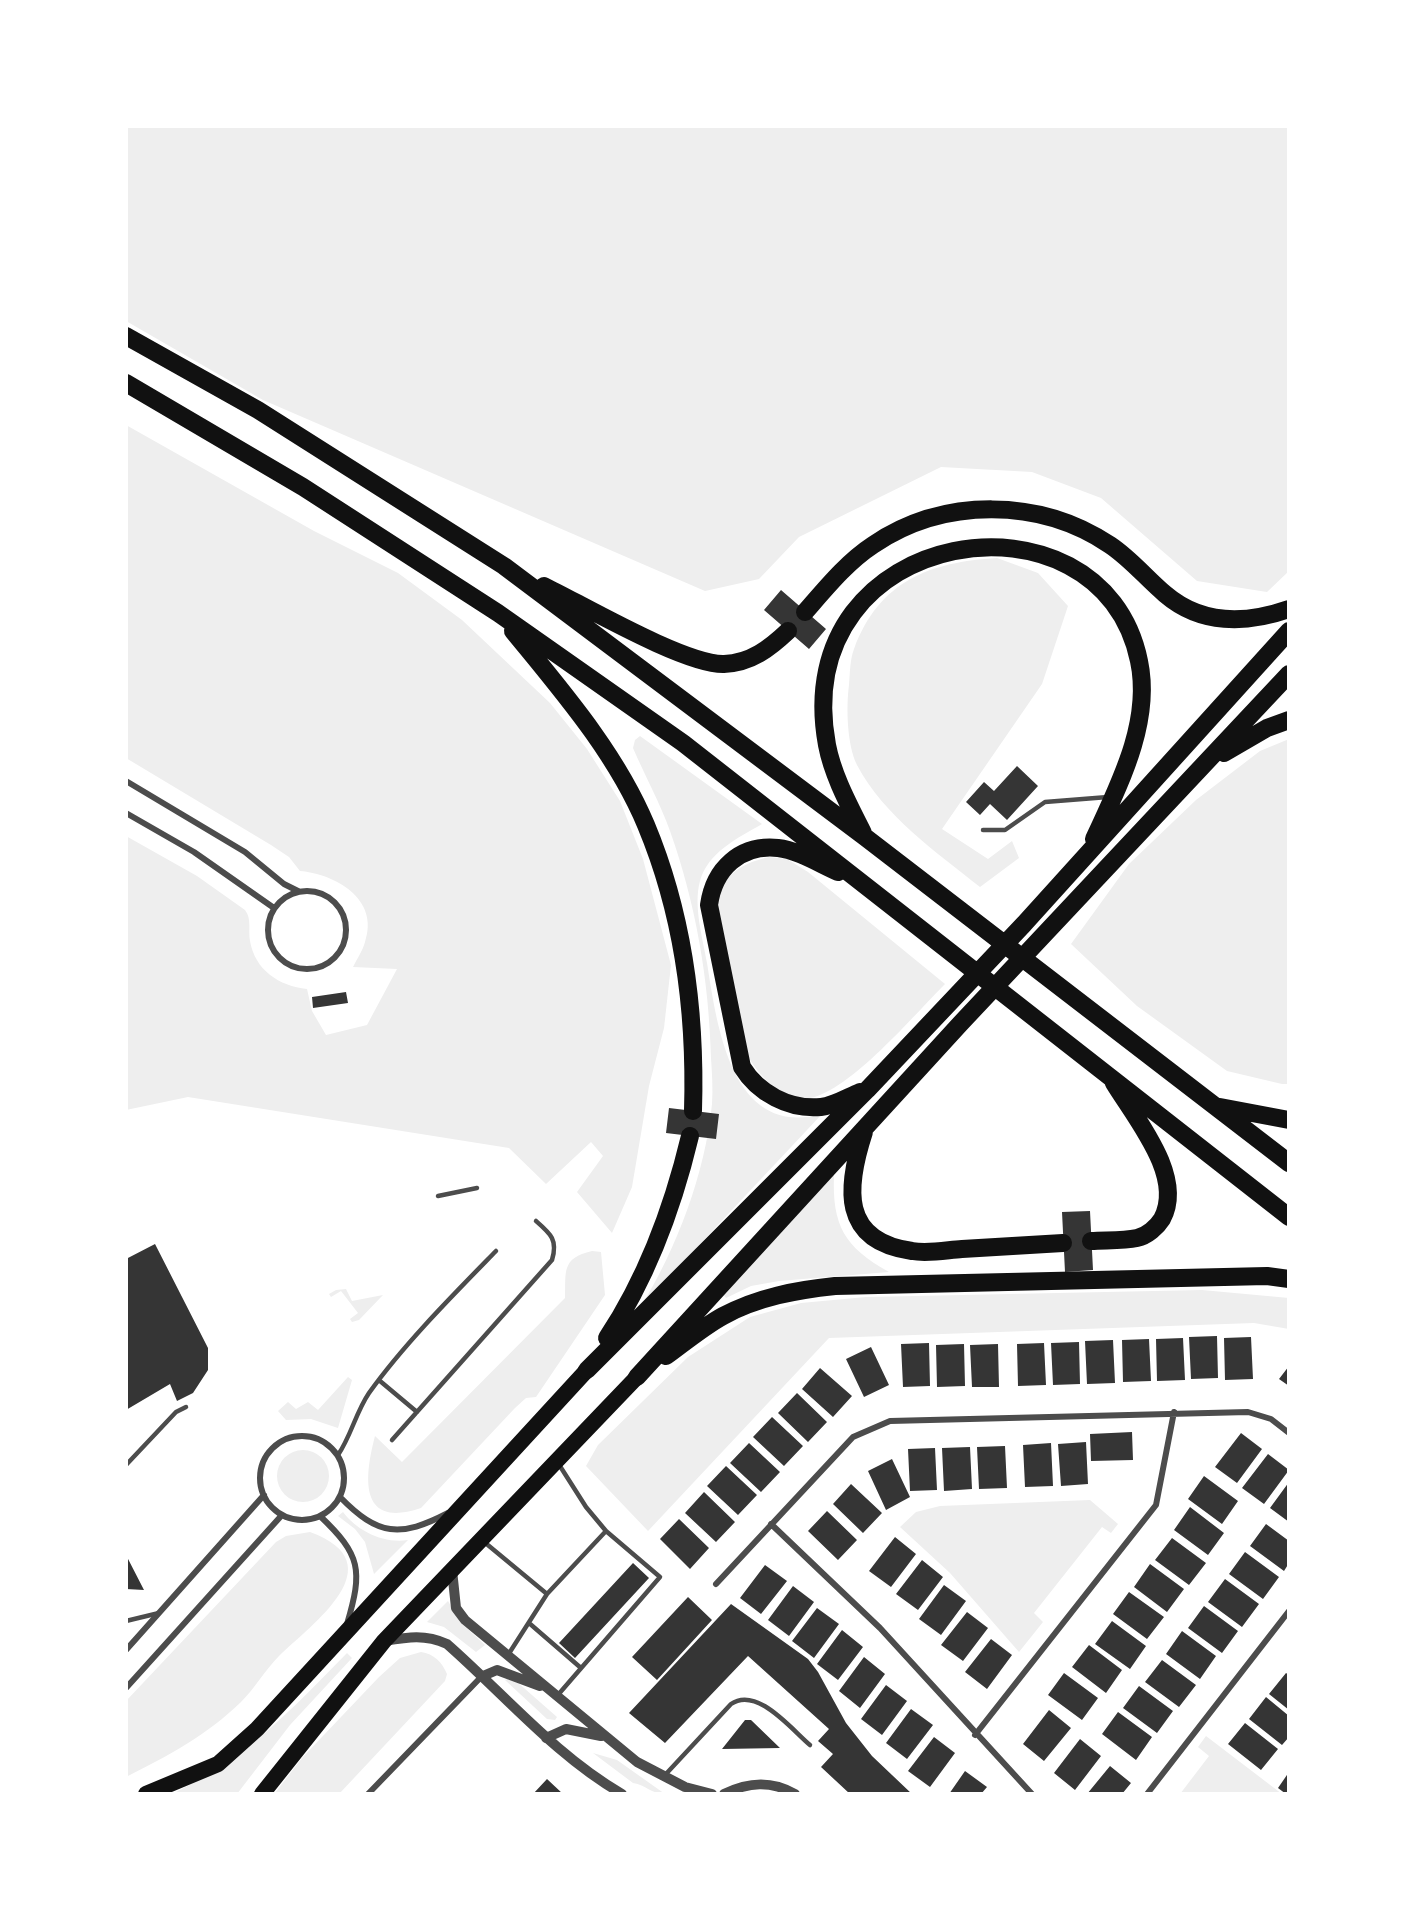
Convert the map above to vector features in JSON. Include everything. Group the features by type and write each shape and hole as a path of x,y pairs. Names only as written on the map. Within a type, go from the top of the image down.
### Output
{"highway":[{"path":"126,336 258,410 504,566 865,837 1289,1163"},
{"path":"126,383 303,487 498,613 683,743 1289,1217"},
{"path":"805,612 842,572 872,545 907,525 941,516 1002,509 1046,515 1089,532 1129,558 1165,594 1197,614 1234,620 1260,617 1289,609"},
{"path":"865,837 843,793 827,747 823,699 833,651 853,612 880,583 922,559 967,549 1010,549 1056,560 1089,578 1116,605 1133,639 1140,661 1140,704 1132,747 1087,854"},
{"path":"504,566 677,652 708,662 724,664 752,657 767,649 788,631"},
{"path":"498,613 574,705 616,769 646,824 669,890 681,938 694,1059 693,1111"},
{"path":"159,1794 218,1764 256,1729 587,1370 867,1090 1024,924 1289,631"},
{"path":"262,1794 384,1641 637,1377 960,1024 1289,674"},
{"path":"1198,771 1243,741 1289,720"},
{"path":"862,882 780,848 756,848 738,855 722,869 711,890 709,905 742,1067 751,1081 779,1100 804,1106 823,1107 867,1090"},
{"path":"1091,1241 1139,1238 1158,1226 1168,1207 1169,1184 1161,1160 1109,1074"},
{"path":"1213,1105 1289,1120"},
{"path":"865,1128 852,1170 853,1208 864,1231 882,1244 914,1252 1063,1243"},
{"path":"587,1370 621,1318 656,1244 676,1193 690,1136"},
{"path":"637,1377 723,1316 763,1299 800,1290 835,1286 1243,1277 1289,1279"},
{"path":"146,1794 218,1764"}],"street":[{"path":"126,781 245,852 284,884 298,891 323,894 342,911 346,936 342,948 329,962 312,969 299,969 277,956 268,933 269,920 274,908 289,894 298,891"},
{"path":"126,813 194,852 274,908"},
{"path":"975,1735 1156,1505 1174,1412"},
{"path":"716,1584 853,1437 890,1421 1174,1412 1248,1412 1271,1419 1289,1433"},
{"path":"302,1435 316,1437 328,1444 338,1455 343,1469 344,1483 340,1497 331,1508 320,1516 294,1519 282,1515 271,1507 264,1495 260,1474 263,1463 275,1445 288,1438 302,1435"},
{"path":"126,1650 264,1495"},
{"path":"340,1497 357,1515 374,1526 389,1530 415,1527 462,1506"},
{"path":"126,1688 282,1515"},
{"path":"320,1516 343,1538 354,1556 356,1576 353,1602 343,1635"},
{"path":"771,1524 880,1628 975,1735 1032,1794"},
{"path":"452,1570 456,1608 465,1620 607,1738 663,1778 712,1794"},
{"path":"1147,1794 1289,1611"},
{"path":"384,1641 413,1636 433,1638 447,1644 546,1738 594,1778 620,1794"},
{"path":"368,1794 483,1676 497,1671 553,1693"},
{"path":"546,1738 566,1729 607,1738"},
{"path":"724,1794 739,1786 761,1783 784,1788 795,1794"}],"lane":[{"path":"983,830 1005,830 1045,802 1113,796"},
{"path":"438,1197 477,1188"},
{"path":"392,1440 552,1260 556,1248 553,1235 536,1221"},
{"path":"338,1455 349,1440 368,1395 463,1284 496,1251"},
{"path":"380,1381 417,1413"},
{"path":"126,1465 176,1412 186,1407"},
{"path":"553,1693 581,1668 660,1576 606,1531 586,1507 556,1461"},
{"path":"508,1655 547,1594 606,1531"},
{"path":"481,1540 547,1594"},
{"path":"126,1621 159,1613"},
{"path":"529,1623 581,1668"},
{"path":"663,1778 731,1704 744,1697 759,1701 810,1745"}],"shaded area":[{"path":"126,126 1289,126 1289,571 1267,592 1197,581 1101,498 1032,472 941,467 799,537 759,579 705,591 263,400 126,321"},
{"path":"126,425 314,531 398,573 462,620 550,703 587,749 620,801 643,859 671,965 664,1028 649,1086 632,1187 612,1233 577,1192 603,1156 591,1142 546,1184 509,1148 188,1097 126,1110 126,836 197,876 245,910 249,921 250,941 257,960 270,975 278,980 307,989 312,1011 326,1035 367,1025 397,969 353,967 364,945 368,927 366,913 360,901 340,883 327,877 300,871 289,857 271,845 126,758"},
{"path":"997,558 1038,573 1068,606 1042,684 942,829 988,859 1012,841 1019,858 980,887 912,832 881,801 868,783 857,765 851,747 848,726 848,694 854,649 877,607 893,591 929,571 950,564"},
{"path":"640,736 762,824 717,854 704,871 700,881 699,922 716,1016 734,1071 748,1094 767,1110 791,1117 822,1114 640,1308 666,1261 687,1210 703,1157 712,1093 710,1029 700,943 687,886 670,831 633,748 635,740"},
{"path":"1289,739 1289,1084 1282,1084 1227,1071 1137,1006 1071,944 1129,864 1196,800 1260,751"},
{"path":"769,857 787,859 808,872 945,984 862,1067 826,1092 810,1098 791,1096 772,1086 757,1070 747,1054 721,936 719,897 726,881 745,865"},
{"path":"834,1175 835,1208 844,1233 861,1253 889,1272 779,1281 751,1286 726,1298 723,1294"},
{"path":"592,1251 601,1252 605,1295 536,1397 526,1398 515,1408 421,1508 401,1513 386,1512 376,1506 368,1483 375,1436 402,1462 565,1298 567,1267 575,1258"},
{"path":"346,1289 352,1301 383,1295 359,1320 352,1322 350,1319 358,1313 341,1291 331,1297 329,1294 336,1290"},
{"path":"1202,1290 1289,1298 1289,1329 1254,1323 829,1338 648,1531 586,1466 598,1445 688,1357 750,1317 801,1303 866,1297"},
{"path":"348,1377 352,1380 338,1428 311,1419 286,1420 278,1411 288,1402 296,1409 308,1402 318,1410"},
{"path":"298,1450 308,1450 322,1457 329,1476 322,1495 308,1502 298,1502 288,1498 281,1491 277,1481 277,1471 281,1461 288,1454"},
{"path":"1090,1500 1118,1524 1111,1533 1102,1527 1034,1613 1043,1622 1019,1652 950,1573 900,1527 916,1512 940,1506"},
{"path":"343,1512 356,1525 372,1535 390,1540 408,1540 374,1574 365,1542 355,1529 338,1516"},
{"path":"310,1532 335,1545 346,1560 347,1577 340,1594 310,1628 274,1661 246,1697 228,1714 186,1744 126,1777 126,1701 276,1542 286,1536"},
{"path":"448,1601 460,1622 485,1645 476,1652 444,1627 427,1622"},
{"path":"421,1652 440,1662 447,1674 445,1681 339,1794 274,1794 302,1758 379,1677 400,1658"},
{"path":"347,1653 352,1658 290,1725 237,1794 172,1794 199,1780 245,1749 286,1714"},
{"path":"505,1680 516,1681 557,1717 555,1720 547,1719"},
{"path":"1206,1736 1282,1794 1180,1794 1209,1756 1198,1747"},
{"path":"593,1753 617,1760 665,1794 656,1793 633,1783"}],"building":[{"path":"781,590 826,629 809,649 764,610"},
{"path":"1017,766 1038,786 1007,820 990,804 980,815 966,802 984,782 994,791"},
{"path":"346,992 348,1003 313,1008 312,997"},
{"path":"669,1108 719,1114 716,1139 666,1133"},
{"path":"1090,1211 1093,1270 1065,1272 1062,1212"},
{"path":"155,1244 208,1348 208,1370 193,1393 177,1401 170,1384 126,1410 126,1259"},
{"path":"1217,1336 1218,1378 1191,1379 1189,1337"},
{"path":"1251,1337 1253,1379 1225,1380 1224,1338"},
{"path":"1183,1338 1185,1380 1157,1381 1156,1339"},
{"path":"1149,1339 1151,1381 1123,1382 1122,1340"},
{"path":"1113,1340 1115,1383 1087,1384 1085,1341"},
{"path":"1079,1342 1080,1384 1053,1385 1051,1343"},
{"path":"929,1343 930,1386 903,1387 901,1344"},
{"path":"1044,1343 1046,1385 1018,1386 1017,1344"},
{"path":"964,1344 965,1386 937,1387 936,1345"},
{"path":"998,1344 999,1387 972,1387 970,1345"},
{"path":"871,1347 889,1385 864,1397 846,1359"},
{"path":"1289,1366 1289,1386 1279,1379"},
{"path":"820,1368 852,1396 833,1417 802,1389"},
{"path":"797,1393 827,1422 808,1442 778,1413"},
{"path":"772,1417 803,1446 784,1466 753,1437"},
{"path":"1132,1432 1133,1460 1091,1461 1090,1434"},
{"path":"1241,1433 1262,1449 1237,1483 1215,1467"},
{"path":"1086,1442 1088,1484 1061,1486 1058,1444"},
{"path":"749,1443 780,1472 761,1492 730,1463"},
{"path":"1051,1443 1053,1486 1025,1487 1023,1445"},
{"path":"1005,1446 1007,1488 979,1489 977,1447"},
{"path":"970,1447 972,1489 944,1491 942,1448"},
{"path":"935,1448 937,1490 910,1491 908,1449"},
{"path":"1268,1454 1289,1470 1264,1504 1242,1488"},
{"path":"892,1459 910,1497 886,1510 868,1471"},
{"path":"726,1466 757,1495 738,1515 707,1486"},
{"path":"1204,1476 1238,1501 1222,1524 1188,1499"},
{"path":"1289,1482 1289,1522 1270,1508"},
{"path":"851,1484 882,1513 863,1533 833,1504"},
{"path":"704,1492 735,1522 716,1542 685,1513"},
{"path":"1190,1507 1224,1533 1208,1555 1174,1530"},
{"path":"827,1511 857,1540 838,1560 808,1531"},
{"path":"679,1519 709,1548 690,1569 660,1539"},
{"path":"1266,1524 1289,1541 1289,1563 1284,1571 1250,1546"},
{"path":"895,1537 916,1554 891,1587 869,1571"},
{"path":"1172,1538 1206,1563 1189,1585 1155,1560"},
{"path":"1245,1552 1279,1577 1263,1599 1229,1574"},
{"path":"126,1555 144,1590 126,1589"},
{"path":"922,1560 943,1577 918,1610 896,1594"},
{"path":"633,1563 649,1578 575,1658 559,1643"},
{"path":"1150,1564 1184,1589 1167,1612 1134,1587"},
{"path":"765,1565 787,1581 761,1614 740,1598"},
{"path":"1225,1579 1259,1604 1242,1627 1208,1602"},
{"path":"944,1585 966,1601 941,1635 919,1619"},
{"path":"793,1586 814,1602 789,1636 768,1620"},
{"path":"1129,1592 1164,1617 1147,1639 1113,1614"},
{"path":"688,1597 712,1620 657,1680 632,1657"},
{"path":"731,1604 808,1659 818,1672 846,1723 872,1756 912,1794 850,1794 821,1767 833,1754 818,1741 829,1729 748,1656 665,1743 629,1713"},
{"path":"1204,1606 1238,1631 1222,1653 1188,1628"},
{"path":"817,1608 839,1624 814,1658 792,1641"},
{"path":"967,1612 988,1628 963,1661 941,1645"},
{"path":"1112,1621 1146,1646 1130,1669 1095,1644"},
{"path":"842,1630 863,1647 838,1680 817,1664"},
{"path":"1182,1631 1216,1656 1200,1679 1166,1654"},
{"path":"991,1639 1012,1655 987,1689 965,1672"},
{"path":"1089,1645 1122,1670 1106,1693 1072,1667"},
{"path":"864,1657 885,1674 860,1708 839,1691"},
{"path":"1162,1660 1196,1685 1179,1707 1145,1682"},
{"path":"1064,1673 1098,1698 1082,1720 1048,1695"},
{"path":"1286,1673 1289,1675 1289,1710 1269,1694"},
{"path":"886,1685 907,1701 882,1735 861,1719"},
{"path":"1139,1686 1173,1711 1157,1733 1123,1708"},
{"path":"1266,1697 1289,1716 1289,1737 1282,1745 1249,1719"},
{"path":"911,1709 933,1725 907,1759 886,1743"},
{"path":"1049,1710 1071,1728 1044,1761 1023,1744"},
{"path":"1118,1712 1152,1737 1136,1760 1102,1734"},
{"path":"745,1720 751,1720 780,1748 722,1749"},
{"path":"1245,1723 1278,1749 1261,1770 1228,1744"},
{"path":"934,1737 955,1753 930,1787 908,1771"},
{"path":"1080,1739 1101,1756 1075,1790 1054,1773"},
{"path":"1110,1766 1131,1783 1122,1794 1087,1794"},
{"path":"965,1771 987,1787 981,1794 949,1794"},
{"path":"1289,1772 1289,1794 1286,1794 1278,1788"},
{"path":"547,1779 563,1794 533,1794"}]}
